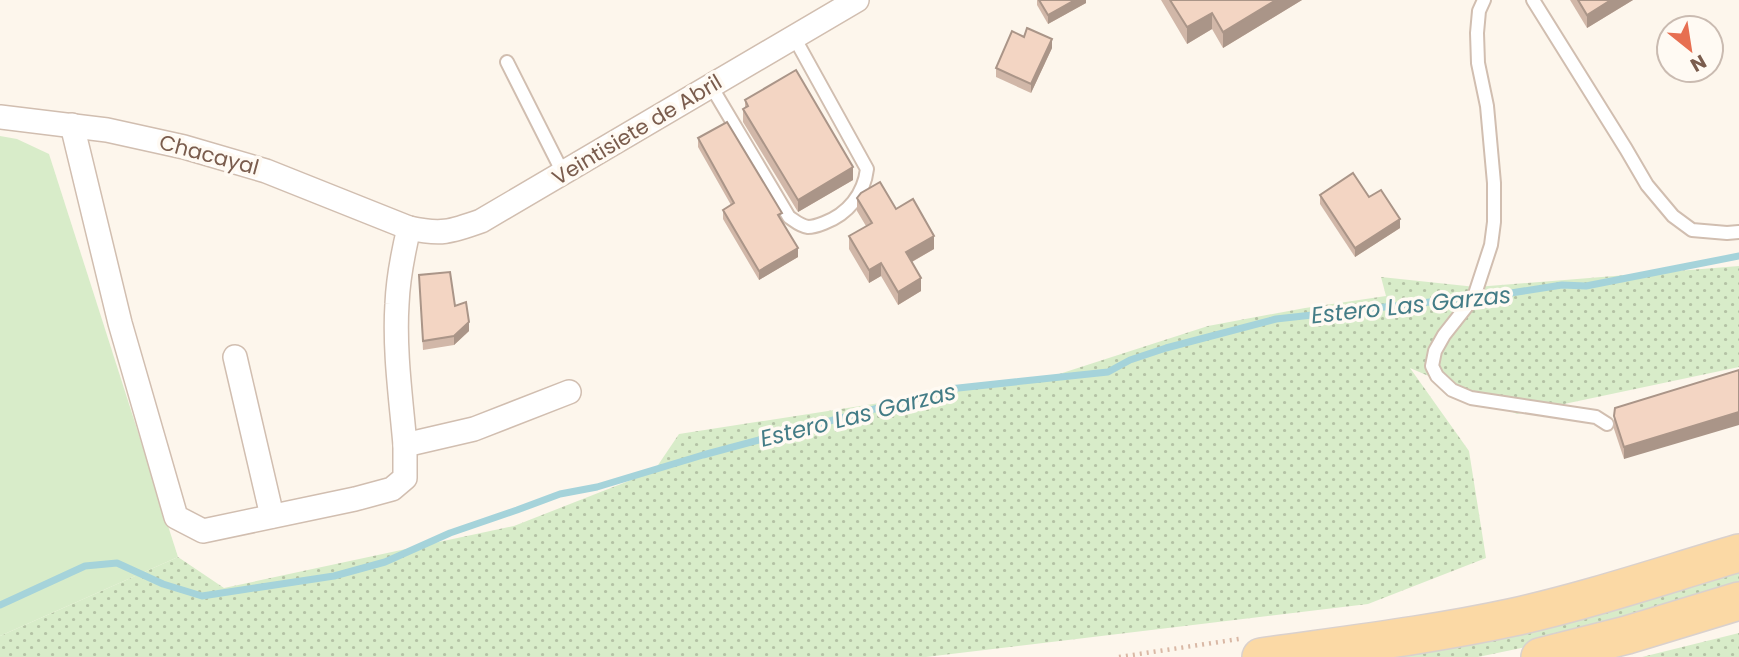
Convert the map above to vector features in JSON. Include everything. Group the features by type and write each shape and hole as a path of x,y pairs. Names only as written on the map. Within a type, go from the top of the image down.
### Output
{"main road":[{"path":"1261,657 1444,630 1516,616 1739,553"},
{"path":"1540,657 1627,635 1739,601"}],"street":[{"name":"Veintisiete de Abril","path":"409,228 434,233 456,230 481,221 857,0"},
{"name":"Chacayal","path":"0,117 107,130 184,147 266,171 409,228"},
{"path":"72,125 120,323 176,517 203,531 355,499 392,489 405,478 397,303 402,257 409,228"},
{"path":"235,357 272,516"},
{"path":"405,445 474,429 569,392"}],"lane":[{"path":"1484,0 1479,11 1478,64 1487,106 1494,183 1491,245 1474,297 1444,335 1435,351 1433,366 1437,376 1452,390 1471,398 1596,416 1607,424"},
{"path":"1533,0 1647,185 1673,216 1692,230 1739,232"},
{"path":"711,86 789,217 800,225 811,228 840,216 862,189 867,169 794,37"},
{"path":"507,62 563,173"}],"green space":[{"path":"0,136 17,139 49,154 178,557 0,636"},
{"path":"1739,266 1739,367 1517,414 1410,368 1469,451 1486,558 1368,604 926,657 0,657 0,636 178,557 224,588 514,526 654,471 679,434 1053,376 1208,326 1386,296 1381,277 1476,287"},
{"path":"1739,567 1739,586 1526,647 1478,657 1351,657"},
{"path":"1739,633 1739,657 1642,657"}],"building":[{"path":"1039,0 1075,0 1048,15"},
{"path":"1170,0 1276,0 1223,32 1212,13 1187,27"},
{"path":"1578,0 1611,0 1587,15"},
{"path":"1027,28 1052,39 1031,84 996,68 1012,31 1024,37"},
{"path":"796,70 853,167 798,200 743,109 748,106 745,100"},
{"path":"727,122 782,213 778,215 798,248 759,271 723,210 734,203 698,138"},
{"path":"1353,173 1369,197 1381,190 1400,219 1355,248 1320,195"},
{"path":"880,182 896,209 913,199 934,236 906,252 921,278 898,292 881,263 869,270 849,236 872,223 857,198"},
{"path":"450,272 455,306 466,302 469,322 454,336 423,341 419,275"},
{"path":"1739,370 1739,412 1624,447 1614,416 1615,408"}],"waterway":[{"name":"Estero Las Garzas","path":"0,605 85,566 117,563 163,584 202,596 334,576 385,562 450,533 560,494 597,487 703,455 949,389 1108,372 1130,360 1166,348 1276,319 1562,285 1586,286 1739,256"}]}
